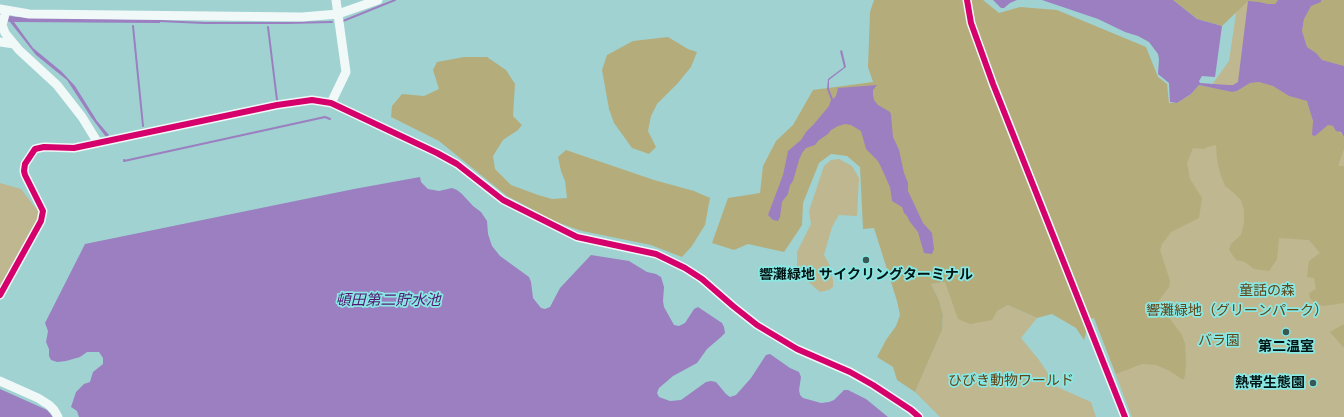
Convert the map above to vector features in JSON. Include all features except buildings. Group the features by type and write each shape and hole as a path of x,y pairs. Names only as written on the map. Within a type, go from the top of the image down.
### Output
{"street":[{"path":"331,103 346,72 336,0"},
{"path":"102,142 57,85 14,44 5,33 2,25 3,10 29,14 302,17 338,14 378,0"},
{"path":"967,0 972,22 993,84 1125,417"},
{"path":"0,42 14,44"},
{"path":"0,294 41,221 43,211 25,176 25,164 35,149 44,147 74,148 277,105 312,100 331,103 437,153 457,164 502,200 577,237 656,254 685,268 702,279 757,325 796,349 850,372 873,385 919,417"},
{"path":"0,381 38,398 49,405 58,417"}],"green space":[{"name":"響灘緑地（グリーンパーク）","path":"1238,0 1344,0 1344,417 1132,417 1094,318 1176,135 1229,61"},
{"path":"839,159 852,166 859,178 857,216 839,215 832,227 824,255 830,266 833,287 829,290 820,292 800,275 797,269 797,252 811,224 809,211 824,166 831,160"},
{"path":"0,183 21,189 35,207 40,210 40,218 0,287"},
{"name":"ひびき動物ワールド","path":"945,282 997,311 1008,305 1037,318 1021,338 1039,360 1057,387 1091,402 1096,417 940,417 915,392 942,330 943,315 939,300 931,284"}],"shaded area":[{"path":"874,0 983,0 999,13 1020,7 1057,10 1146,47 1158,77 1167,84 1169,103 1177,103 1191,94 1199,85 1232,92 1238,91 1250,83 1259,82 1273,86 1289,96 1307,101 1310,107 1315,136 1328,125 1333,126 1344,137 1344,149 1338,166 1344,166 1344,303 1324,306 1315,304 1310,298 1309,293 1316,289 1314,278 1307,277 1309,261 1320,253 1309,240 1279,238 1277,259 1269,271 1254,269 1245,262 1236,260 1229,250 1231,244 1241,235 1244,223 1244,210 1241,200 1225,186 1220,173 1216,145 1204,149 1193,148 1187,163 1190,179 1202,198 1199,218 1171,232 1162,244 1160,250 1170,281 1169,287 1159,300 1159,304 1182,335 1185,344 1186,362 1185,376 1183,380 1170,371 1156,365 1142,364 1116,374 1094,318 1084,320 1087,329 1084,340 1076,328 1052,314 1037,318 1008,305 997,311 992,320 970,324 958,319 945,282 931,284 939,300 943,315 942,330 915,392 897,380 893,367 877,357 886,340 896,326 900,315 874,228 863,229 860,167 847,156 831,154 819,163 803,203 802,225 784,252 748,244 734,250 712,243 728,198 760,193 763,166 776,141 793,125 813,90 873,82 868,67 870,12"},
{"path":"1173,0 1278,0 1275,4 1248,1 1222,26 1197,19"},
{"path":"1321,0 1344,0 1344,66 1322,60 1316,53 1307,47 1302,31 1304,19 1311,5 1321,2"},
{"path":"668,37 688,49 697,52 691,67 657,104 651,116 648,131 656,147 649,154 632,148 614,123 609,109 602,70 607,55 633,41"},
{"path":"464,57 487,57 506,70 515,84 513,116 522,125 518,130 503,140 493,156 495,169 511,185 552,199 567,198 565,181 558,157 566,150 654,180 694,191 710,198 705,225 692,246 682,257 651,245 582,231 556,222 507,196 439,141 391,117 392,106 402,94 424,96 439,89 433,70 437,62"},
{"path":"1344,324 1344,348 1330,332"}],"water":[{"path":"993,0 1017,0 1004,8 1001,8"},
{"path":"1042,0 1173,0 1197,19 1222,26 1215,77 1202,76 1199,81 1200,83 1233,85 1238,82 1248,1 1275,4 1278,0 1321,0 1321,2 1311,6 1304,19 1302,31 1307,47 1316,53 1322,60 1344,66 1344,137 1341,132 1336,131 1333,126 1328,125 1315,136 1312,135 1313,121 1307,101 1289,96 1273,86 1259,82 1250,83 1237,91 1232,92 1199,85 1191,94 1177,103 1170,102 1169,83 1158,74 1158,54 1149,42 1098,19"},
{"path":"0,14 16,17 160,20 160,23 14,22 33,48 62,72 75,86 97,121 109,135 106,137 67,80 36,55 10,22 0,19"},
{"path":"842,50 846,67 829,80 829,89 833,99 836,96 838,88 877,85 873,90 874,100 878,105 890,112 893,137 899,150 904,173 908,183 908,191 923,223 932,233 934,249 932,254 924,253 918,232 904,213 902,207 892,201 890,187 878,161 866,149 861,131 851,125 845,124 838,126 831,130 815,145 806,148 799,160 788,194 782,202 778,221 773,220 768,215 783,175 788,151 801,140 806,132 829,106 831,100 827,89 828,79 844,67 840,51"},
{"name":"頓田第二貯水池","path":"420,177 421,182 428,189 439,191 452,188 457,190 481,212 487,221 488,234 492,246 500,256 529,277 533,298 541,308 545,309 550,307 560,288 591,255 629,261 647,272 661,277 664,287 664,307 674,325 679,326 685,323 694,309 698,307 722,323 725,333 707,349 697,363 673,376 659,388 657,393 659,397 670,401 681,400 706,382 711,381 716,382 730,397 736,395 751,378 766,355 770,354 790,368 799,372 801,377 799,390 800,395 803,398 821,403 829,402 834,400 844,390 848,390 866,399 888,417 79,417 77,411 71,407 76,392 84,384 90,382 93,372 103,364 103,358 99,352 87,352 80,357 66,361 57,362 51,360 46,342 48,331 45,323 85,244"},
{"path":"0,389 47,410 53,417 0,417"}],"waterway":[{"path":"343,21 395,0"},
{"path":"159,21 204,23 332,22"},
{"path":"133,26 143,126"},
{"path":"268,27 277,100"},
{"path":"124,160 325,117 330,119"}],"cycle path":[{"path":"967,0 971,23 993,84 1125,417"},
{"path":"0,295 41,221 43,211 24,171 25,164 35,149 44,147 74,148 277,105 312,100 331,103 437,153 457,164 503,200 577,237 656,254 685,268 702,279 757,325 797,349 850,372 873,385 919,417"}],"place":[{"name":"響灘緑地 サイクリングターミナル","path":"866,260"},
{"name":"第二温室","path":"1286,332"},
{"name":"熱帯生態園","path":"1313,383"}],"park label":[{"name":"童話の森","path":"1267,291"},
{"name":"バラ園","path":"1219,341"}]}
